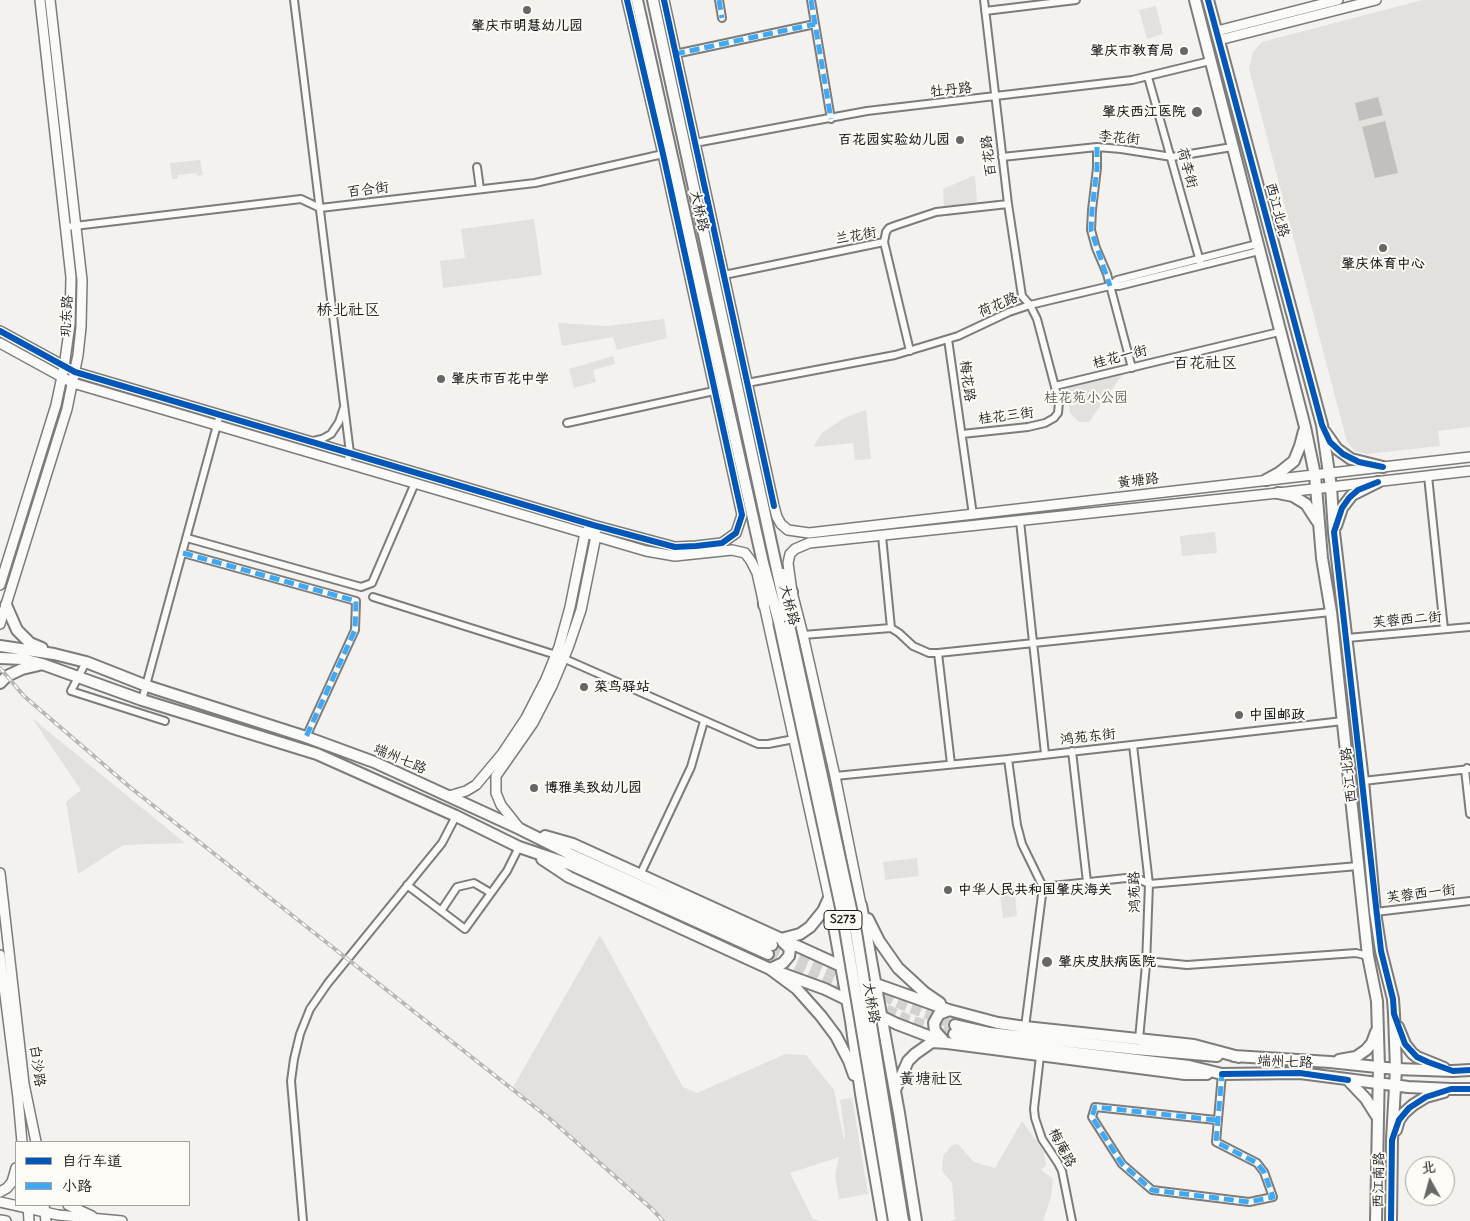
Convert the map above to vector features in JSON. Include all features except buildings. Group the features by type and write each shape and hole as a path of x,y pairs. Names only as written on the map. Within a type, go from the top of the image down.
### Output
{"main road":[{"name":"大桥路","path":"638,0 763,563 784,623 853,915 903,1221"},
{"name":"大桥路","path":"653,0 775,560 784,623 843,917 894,1221"},
{"name":"西江北路","path":"1195,0 1305,427 1315,475 1322,558 1331,612 1368,956 1377,1001 1379,1068"},
{"name":"西江北路","path":"1208,0 1322,426 1331,487 1334,532 1363,781 1375,912 1381,952 1393,999 1396,1069"},
{"path":"1298,405 1314,399"},
{"path":"1322,426 1330,442 1343,454 1359,462 1383,468"},
{"path":"1266,480 1279,473 1294,461 1305,427"},
{"path":"1334,532 1342,508 1349,498 1358,490 1378,482"},
{"path":"1278,493 1293,496 1306,504 1314,515 1320,530"},
{"path":"1322,558 1337,557"},
{"path":"775,560 792,592"},
{"path":"763,563 764,605"},
{"path":"6,605 17,630 30,643 54,654"},
{"name":"端州七路","path":"0,646 54,654 86,662 147,686 306,737 374,762 773,946"},
{"name":"端州七路","path":"0,658 23,659 42,664 142,700 317,754 456,816 524,849 569,864 773,946"},
{"path":"0,683 7,676 22,669 42,664"},
{"path":"520,829 573,844 640,875 773,946 841,966 876,984 949,1010 998,1023 1194,1045 1239,1057"},
{"path":"524,849 569,877 770,969 825,989 882,1016 947,1043"},
{"path":"773,946 800,934 810,927 817,920 828,893"},
{"path":"828,893 883,1221"},
{"path":"861,905 878,941 898,968 924,992 949,1010"},
{"path":"861,905 882,1016 916,1221"},
{"path":"770,969 783,963 789,956 790,949 773,946"},
{"path":"770,969 797,989 831,1030 849,1061 861,1094"},
{"path":"1377,1001 1393,999"},
{"path":"947,1043 935,1031 934,1023 938,1014 949,1010"},
{"path":"1394,1014 1405,1044 1412,1053 1418,1058 1453,1071"},
{"path":"1330,1062 1356,1057 1366,1050 1372,1043 1379,1021"},
{"name":"端州七路","path":"1451,1090 1348,1080 1300,1073 1222,1074 1189,1066 995,1042 954,1029 1116,1047 1239,1057 1330,1062 1396,1069 1470,1070"},
{"path":"894,1090 908,1061 932,1042 1185,1074 1222,1074"},
{"name":"西江南路","path":"1376,1221 1379,1068"},
{"name":"西江南路","path":"1391,1221 1392,1140 1396,1069"},
{"path":"1348,1080 1366,1098 1377,1116"},
{"path":"861,1094 876,1084 885,1084 894,1090"},
{"path":"1392,1140 1399,1120 1409,1108 1426,1097 1451,1090 1470,1089"},
{"path":"1376,1164 1385,1162 1392,1165"}],"street":[{"name":"玑东路","path":"0,585 46,438 62,378 71,299 66,228 39,0"},
{"name":"玑东路","path":"0,624 58,442 75,372 82,302 76,226 50,0"},
{"path":"51,10 54,0"},
{"path":"294,0 345,406 350,453 348,463"},
{"path":"0,331 75,372 593,525 675,547 722,542 736,533 742,515 663,154 627,0"},
{"path":"664,0 774,506"},
{"path":"719,0 722,18"},
{"path":"811,0 831,119"},
{"name":"百花路","path":"984,0 1008,204 1022,296 1030,305"},
{"path":"985,11 1076,0"},
{"path":"1218,35 1338,0"},
{"path":"1218,35 1376,0"},
{"path":"675,54 815,24"},
{"path":"634,28 656,77"},
{"name":"牡丹路","path":"695,143 867,111 995,98 1148,77 1210,61"},
{"name":"荷李街","path":"1148,77 1200,262"},
{"path":"670,80 690,123"},
{"path":"1097,147 1097,168 1091,230 1110,286 1132,368"},
{"name":"李花街","path":"1002,157 1097,147 1172,157 1232,147"},
{"name":"百合街","path":"66,228 301,200 320,208 535,183 663,154"},
{"path":"477,167 480,189"},
{"path":"675,168 676,216"},
{"path":"884,242 889,228 928,215 962,208 1008,204"},
{"name":"兰花街","path":"724,275 884,242 910,351"},
{"name":"荷花路","path":"747,383 895,356 948,340 1009,312 1030,305 1110,286 1119,286 1200,262 1258,248"},
{"name":"桂花三街","path":"962,434 1028,427 1045,423 1054,418 1058,413 1055,386 1037,319 1030,305"},
{"path":"734,325 734,366"},
{"name":"桂花一街","path":"1055,386 1279,332"},
{"name":"梅花路","path":"948,340 973,515"},
{"path":"0,343 73,383 596,536 675,556 732,550 745,554 752,560 757,573 828,893 843,898 856,892 857,888"},
{"path":"567,423 714,391"},
{"path":"312,441 322,439 331,434 339,422 345,406"},
{"path":"142,700 220,414"},
{"name":"黄塘路","path":"774,506 781,524 788,530 809,534 1470,457"},
{"path":"731,461 751,508"},
{"name":"黄塘路","path":"792,592 788,563 790,554 795,549 809,543 1470,471"},
{"path":"1428,476 1444,630"},
{"path":"187,538 361,587 372,583 415,483"},
{"path":"761,490 774,506"},
{"path":"1020,521 1045,754"},
{"path":"520,829 498,799 495,784 496,776 533,723 552,686 560,657 585,532 593,525"},
{"path":"449,796 466,791 476,785 502,754 526,718 560,657 581,610 596,536 593,525"},
{"path":"882,536 890,628"},
{"path":"183,553 356,601 355,630 306,737"},
{"path":"792,592 836,776 861,905"},
{"path":"373,597 560,657 758,744 768,744 794,738"},
{"path":"803,635 890,628 895,630 913,646 929,653 938,653 1331,612"},
{"name":"芙蓉西二街","path":"1347,638 1470,627"},
{"path":"938,653 951,764"},
{"path":"86,662 71,691 165,721"},
{"path":"640,875 691,767 704,721"},
{"name":"鸿苑东街","path":"836,776 1343,721"},
{"name":"鸿苑路","path":"1133,745 1149,884 1146,961 1139,1039"},
{"path":"1072,751 1087,882"},
{"path":"1008,758 1017,825 1022,844 1043,887 1025,1027"},
{"path":"1363,781 1468,768 1470,814"},
{"path":"303,1221 291,1081 300,1034 310,1009 328,983 442,843 456,816"},
{"path":"407,885 465,929 524,849"},
{"path":"1043,887 1126,878 1142,880 1149,884 1358,866"},
{"name":"白沙路","path":"0,873 24,1084 36,1141"},
{"path":"441,911 457,887 474,883 491,893"},
{"name":"芙蓉西一街","path":"1375,912 1470,901"},
{"path":"1146,961 1187,965 1356,953 1368,956"},
{"name":"白沙路","path":"0,954 22,1141"},
{"name":"梅庵路","path":"1040,1056 1034,1109 1035,1118 1042,1139 1062,1171 1072,1221"},
{"path":"1216,1120 1096,1107 1092,1117 1122,1164 1152,1190 1249,1202 1273,1197 1264,1172 1257,1163 1216,1142 1216,1120 1222,1074"},
{"path":"0,1192 12,1182 15,1172"},
{"path":"0,1202 15,1205"},
{"path":"70,1206 97,1219"},
{"path":"29,1221 29,1207 45,1213 122,1221"},
{"path":"0,1220 6,1221"}],"green space":[{"name":"肇庆体育中心","path":"1422,0 1470,0 1470,427 1438,431 1440,446 1367,454 1355,451 1347,442 1249,69 1253,52 1262,42"},
{"path":"1156,6 1163,34 1147,39 1139,10"},
{"path":"200,160 203,175 198,176 196,173 178,175 178,179 172,179 170,163"},
{"path":"975,175 977,202 944,207 943,189"},
{"path":"534,219 542,275 443,288 440,261 465,258 461,229"},
{"path":"664,319 667,338 617,350 613,337 562,346 558,323 607,326"},
{"path":"613,356 615,364 593,370 596,382 574,388 569,369"},
{"name":"桂花苑小公园","path":"1125,371 1089,422 1079,422 1070,413 1067,386"},
{"path":"866,410 871,459 855,460 853,443 813,447 822,433 844,418"},
{"path":"1215,532 1217,553 1182,556 1180,536"},
{"path":"32,718 185,843 123,845 78,874 66,802 81,790"},
{"path":"917,858 919,876 885,880 883,862"},
{"path":"1014,885 1017,916 1003,918 999,886"},
{"path":"600,935 683,1087 697,1093 785,1054 806,1055 834,1090 844,1140 840,1100 852,1098 868,1194 839,1199 835,1175 839,1157 790,1173 813,1219 820,1221 663,1221 550,1119 512,1089"},
{"path":"1022,1121 1044,1152 1046,1165 1041,1170 1053,1179 1051,1197 1043,1221 950,1221 955,1219 952,1183 942,1171 943,1156 952,1145 958,1144 974,1162 995,1168"}],"shaded area":[{"path":"1378,97 1383,115 1359,121 1355,103"},
{"path":"1385,121 1398,173 1375,178 1362,127"}],"tunnel":[{"path":"772,945 848,980"},
{"path":"768,954 851,993"},
{"path":"870,990 900,1004 955,1025"},
{"path":"873,1003 907,1019 954,1034"}],"railway":[{"path":"0,668 24,696 131,788 550,1119 663,1221"}],"marked path":[{"path":"719,0 722,18"},
{"path":"811,0 831,119"},
{"path":"675,54 815,24"},
{"path":"1097,147 1097,168 1091,230 1110,286"},
{"path":"183,553 356,601 355,630 306,737"},
{"path":"1216,1120 1095,1107 1092,1117 1122,1164 1152,1190 1249,1202 1273,1197 1264,1172 1257,1163 1216,1142 1222,1074"}],"cycle path":[{"path":"0,331 75,372 593,525 675,547 722,543 736,533 742,515 663,154 627,0"},
{"path":"664,0 774,506"},
{"path":"1208,0 1322,425 1330,442 1343,454 1359,462 1383,467"},
{"path":"1378,482 1358,490 1349,498 1342,508 1334,532 1381,951 1393,999 1394,1014 1405,1044 1417,1057 1428,1062 1453,1071 1470,1070"},
{"path":"1222,1074 1300,1073 1348,1080"},
{"path":"1391,1221 1392,1140 1399,1120 1409,1108 1426,1097 1451,1089 1470,1089"}],"place":[{"name":"肇庆市明慧幼儿园","path":"527,10"},
{"name":"肇庆市教育局","path":"1184,51"},
{"name":"肇庆西江医院","path":"1197,112"},
{"name":"百花园实验幼儿园","path":"960,140"},
{"name":"肇庆体育中心","path":"1383,248"},
{"name":"肇庆市百花中学","path":"441,379"},
{"name":"菜鸟驿站","path":"584,687"},
{"name":"中国邮政","path":"1239,715"},
{"name":"博雅美致幼儿园","path":"534,788"},
{"name":"中华人民共和国肇庆海关","path":"948,890"},
{"name":"肇庆皮肤病医院","path":"1047,962"}],"district":[{"name":"桥北社区","path":"348,310"},
{"name":"百花社区","path":"1205,363"},
{"name":"黄塘社区","path":"931,1079"}]}
